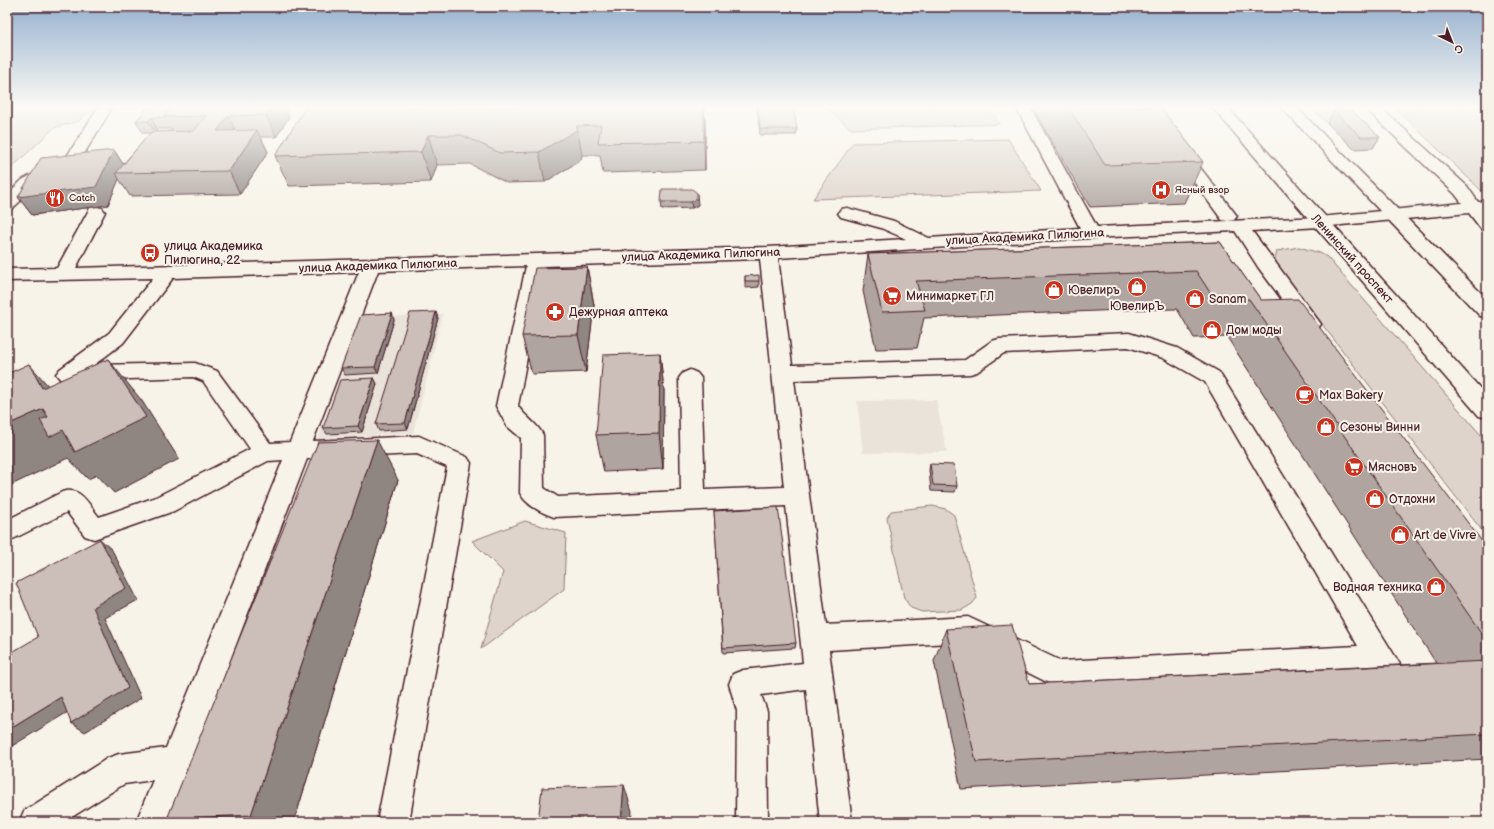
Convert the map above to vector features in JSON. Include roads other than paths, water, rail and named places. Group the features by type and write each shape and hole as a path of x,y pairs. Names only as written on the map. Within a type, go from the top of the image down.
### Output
{"street":[{"path":"7,204 28,184 73,159 81,146"},
{"path":"1044,146 1091,233"},
{"path":"1176,146 1323,340"},
{"name":"Ленинский проспект","path":"1252,146 1487,410"},
{"path":"1326,146 1487,311"},
{"path":"1413,146 1461,190 1483,216"},
{"path":"63,275 96,212"},
{"path":"847,214 897,227 925,243"},
{"name":"улица Академика Пилюгина","path":"7,275 168,272 768,253 1091,233 1235,222 1320,222 1395,215 1483,216"},
{"path":"768,253 836,822"},
{"path":"536,261 507,406 515,420 532,435 532,493 554,507 797,496"},
{"path":"152,822 371,266"},
{"path":"168,272 116,338 60,379 195,370 210,376 264,452"},
{"path":"782,373 970,367 999,346 1129,340 1170,353 1212,377 1402,694"},
{"path":"690,378 693,501"},
{"path":"7,532 70,499 94,529 165,504 264,452 299,449 419,445 459,463 393,822"},
{"path":"814,638 968,628 1059,675 1381,658"},
{"path":"752,822 752,711 743,684 818,674"},
{"path":"35,822 119,769 176,762"}],"place":[{"name":"Ясный взор","path":"1161,190"},
{"name":"Catch","path":"55,198"},
{"name":"улица Академика Пилюгина, 22","path":"150,253"},
{"name":"ЮвелирЪ","path":"1137,287"},
{"name":"Ювелиръ","path":"1054,290"},
{"name":"Минимаркет ГЛ","path":"892,296"},
{"name":"Sanam","path":"1195,299"},
{"name":"Дежурная аптека","path":"555,312"},
{"name":"Дом моды","path":"1212,330"},
{"name":"Max Bakery","path":"1305,395"},
{"name":"Сезоны Винни","path":"1326,427"},
{"name":"Мясновъ","path":"1354,467"},
{"name":"Отдохни","path":"1375,499"},
{"name":"Art de Vivre","path":"1400,535"},
{"name":"Водная техника","path":"1436,587"}]}
